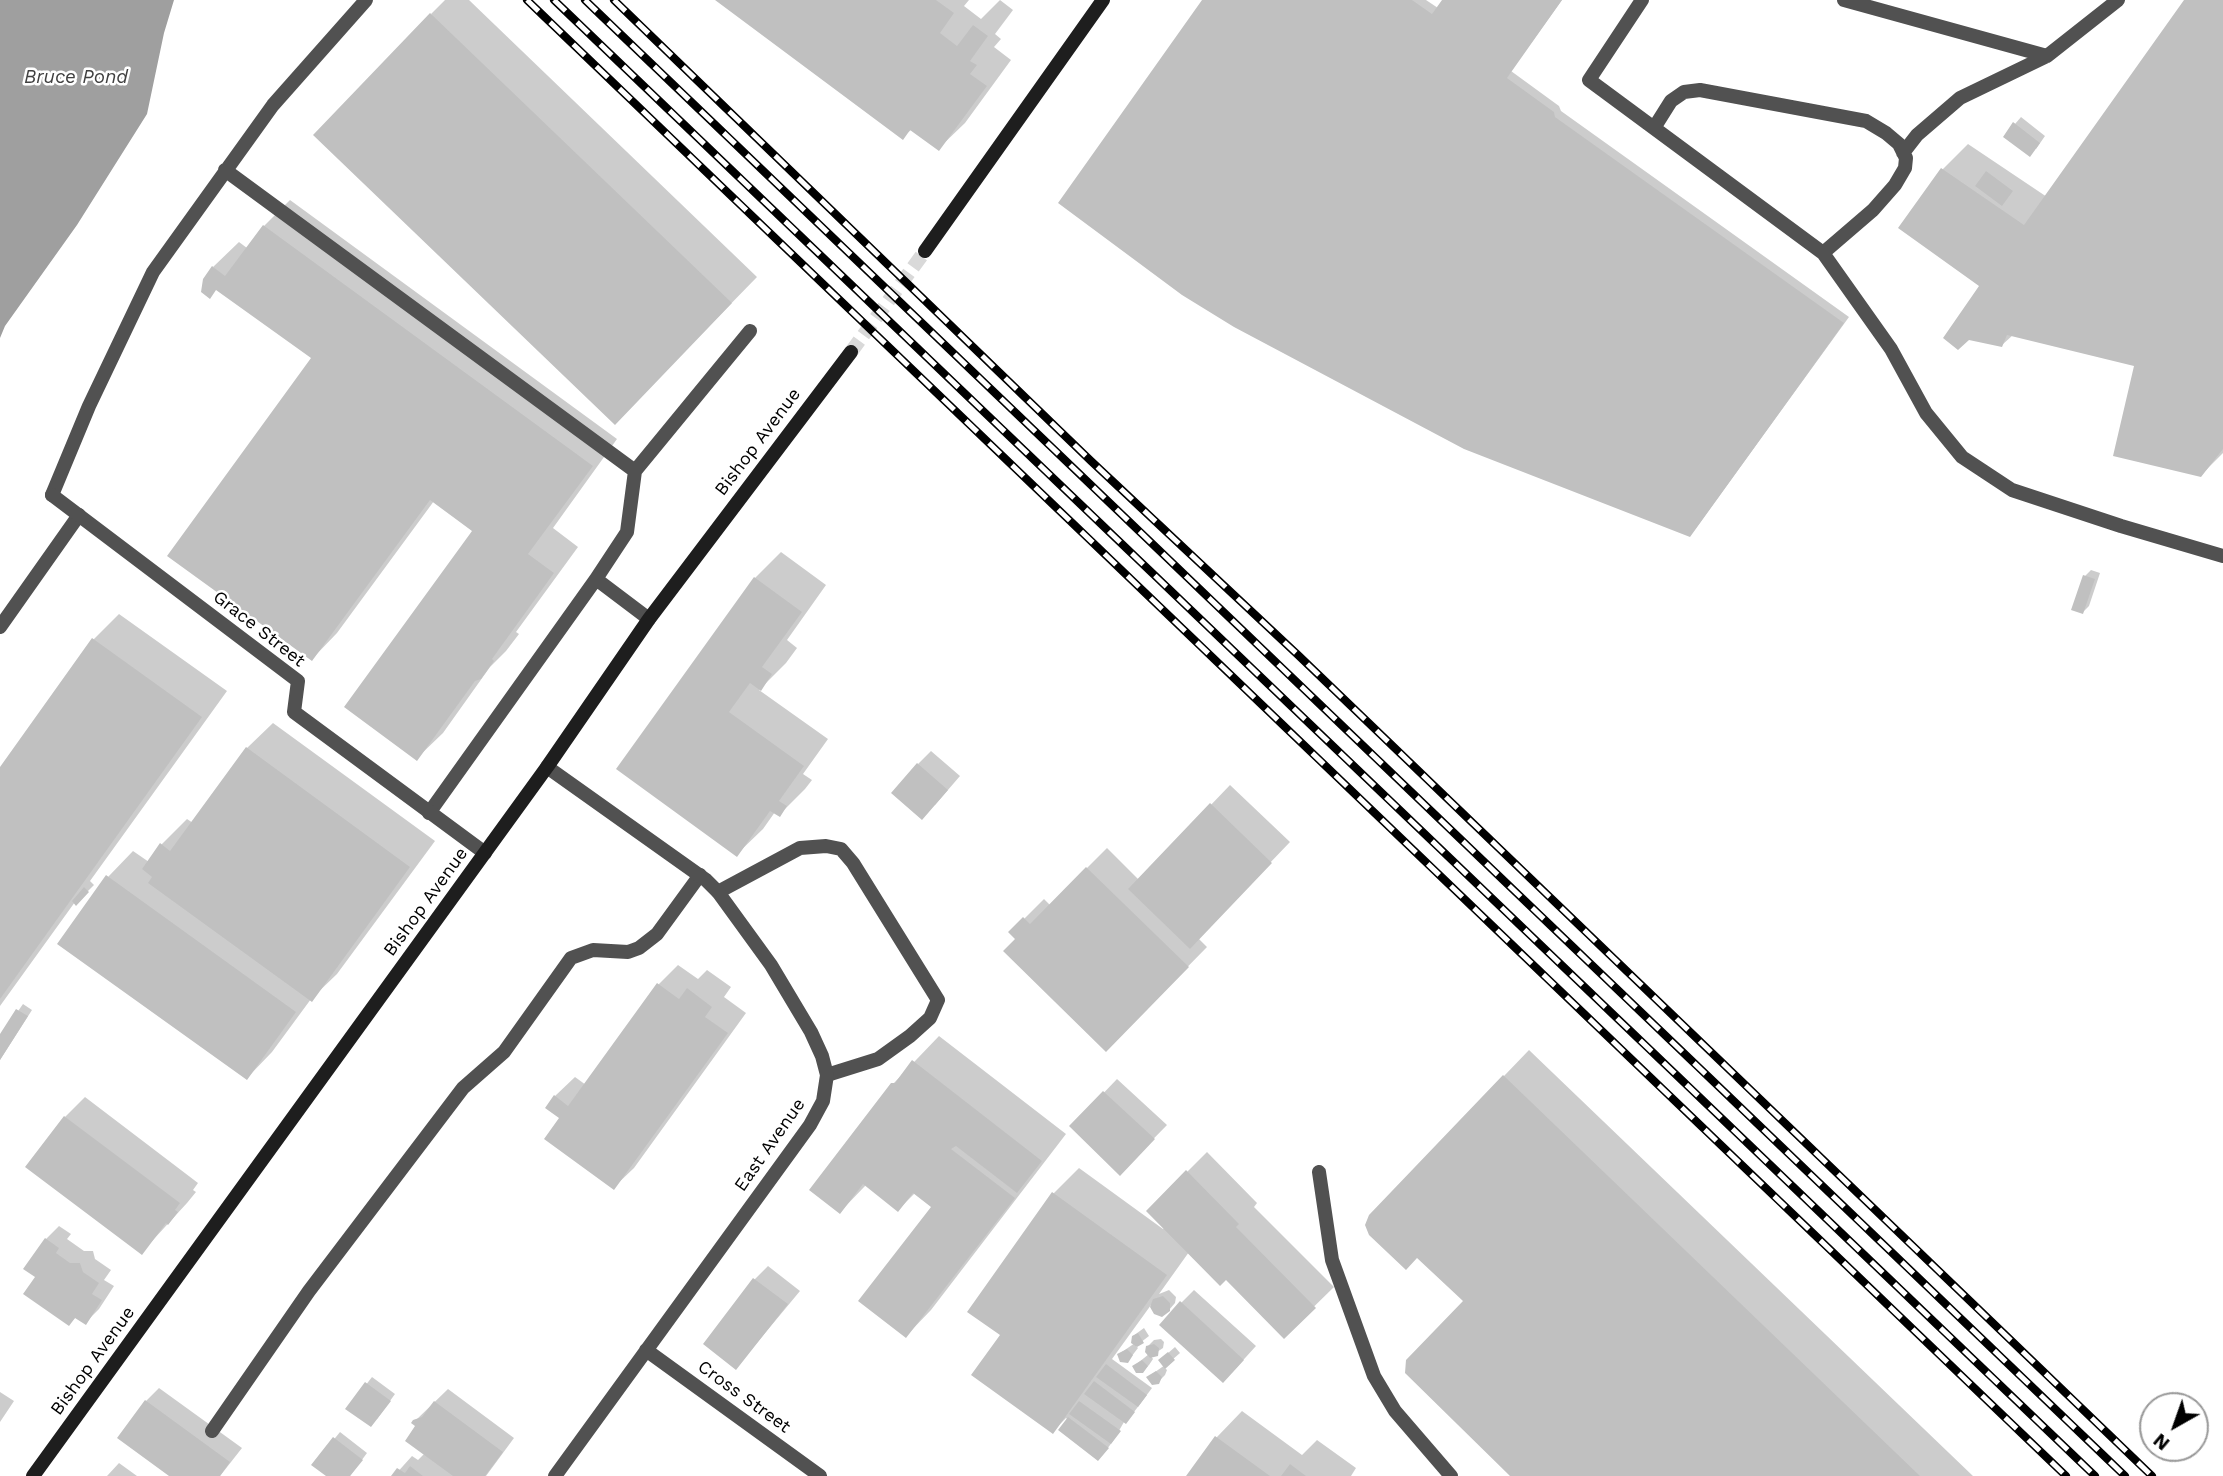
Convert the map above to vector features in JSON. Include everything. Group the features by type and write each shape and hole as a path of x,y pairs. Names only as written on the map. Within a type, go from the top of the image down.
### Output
{"street":[{"path":"366,0 272,105 225,170 635,471"},
{"path":"925,251 1103,0"},
{"path":"1642,0 1589,80 1823,253 1891,349 1926,413 1962,457 2012,490 2223,556"},
{"path":"1844,0 2047,56"},
{"path":"1903,153 1917,135 1960,98 2047,56 2118,0"},
{"path":"1654,128 1671,101 1684,92 1700,90 1866,121 1893,138 1906,158 1905,168 1895,185 1873,210 1823,253"},
{"name":"Grace Street","path":"225,170 153,272 89,406 52,495 298,681 294,712 485,853"},
{"path":"429,813 627,532 635,471 750,331"},
{"name":"Bishop Avenue","path":"33,1476 547,767 649,619 851,352"},
{"path":"0,627 79,515"},
{"path":"596,579 649,619"},
{"path":"547,767 700,875 718,892 771,965 811,1032 827,1075 878,1059 930,1018 938,1000 853,863 841,849 825,846 800,848 718,892"},
{"path":"212,1431 309,1291 463,1088 504,1052 571,958 593,950 628,952 639,948 657,934 700,875"},
{"name":"East Avenue","path":"555,1476 810,1125 823,1101 827,1075"},
{"path":"1319,1172 1332,1260 1374,1376 1395,1411 1451,1476"},
{"name":"Cross Street","path":"646,1350 820,1476"}],"water":[{"name":"Bruce Pond","path":"0,0 174,0 164,33 147,114 77,225 5,326 0,338"}],"building":[{"path":"715,0 936,0 954,13 940,33 957,46 973,25 988,36 970,61 977,65 970,74 987,86 939,151 910,130 903,140"},
{"path":"1202,0 1412,0 1432,14 1442,0 1562,0 1507,78 1554,112 1555,117 1844,323 1690,537 1464,449 1234,327 1182,295 1058,203"},
{"path":"2184,0 2223,0 2223,449 2201,477 2113,456 2134,366 2007,335 2002,347 1969,340 1958,350 1943,338 1979,286 1898,228 1941,168 2024,225"},
{"path":"430,13 732,303 615,425 313,135"},
{"path":"2013,122 2040,143 2030,157 2003,137"},
{"path":"1986,171 2013,191 2002,206 1975,186"},
{"path":"263,225 593,466 528,554 554,573 492,659 494,661 481,679 475,681 417,761 344,707 472,531 430,500 312,661 167,556 311,358 216,290 210,299 201,292 203,279 212,266 225,276"},
{"path":"2083,575 2095,579 2083,614 2071,610"},
{"path":"754,577 802,612 762,667 772,674 761,691 750,683 729,712 804,766 779,801 787,806 780,817 770,811 737,857 616,769"},
{"path":"92,638 202,717 0,999 0,767"},
{"path":"246,747 410,867 312,1002 148,883 152,877 142,869 160,843 170,851"},
{"path":"917,763 948,790 922,820 891,793"},
{"path":"1210,803 1272,863 1190,949 1128,889"},
{"path":"1086,867 1189,967 1106,1052 1003,951 1015,939 1008,932 1023,917 1030,924"},
{"path":"106,875 296,1012 247,1080 57,944"},
{"path":"84,887 89,892 76,906 72,901"},
{"path":"657,983 679,999 687,988 712,1007 705,1017 728,1033 614,1190 544,1139 559,1118 545,1108 554,1095 568,1106"},
{"path":"16,1009 28,1016 0,1060 0,1034"},
{"path":"912,1060 1042,1161 1017,1193 956,1146 951,1149 1015,1198 906,1338 858,1301 931,1207 913,1193 898,1212 863,1184 840,1214 809,1190 891,1083 895,1083"},
{"path":"1503,1075 1920,1476 1510,1476 1405,1373 1406,1360 1463,1301 1417,1258 1406,1270 1369,1235 1365,1225 1369,1215"},
{"path":"1103,1091 1155,1139 1120,1176 1069,1126"},
{"path":"64,1116 180,1203 175,1210 178,1212 168,1225 166,1223 142,1255 25,1167"},
{"path":"1186,1170 1239,1224 1236,1227 1316,1308 1284,1339 1226,1280 1220,1286 1146,1211"},
{"path":"1052,1192 1167,1275 1053,1434 971,1375 1000,1335 967,1312"},
{"path":"45,1238 59,1248 56,1253 70,1263 80,1263 83,1272 99,1283 92,1294 102,1300 86,1325 75,1318 69,1326 23,1294 35,1277 23,1269"},
{"path":"753,1278 788,1304 736,1370 703,1344"},
{"path":"1163,1296 1170,1303 1170,1311 1162,1317 1154,1314 1150,1307 1153,1299"},
{"path":"1180,1301 1244,1360 1223,1383 1159,1325"},
{"path":"1138,1333 1144,1343 1137,1347 1131,1343 1132,1336"},
{"path":"1154,1344 1159,1348 1158,1356 1150,1358 1145,1352 1146,1346"},
{"path":"1127,1349 1133,1355 1128,1363 1120,1362 1117,1354"},
{"path":"1168,1352 1175,1360 1165,1369 1158,1360"},
{"path":"1142,1360 1148,1366 1143,1373 1136,1373 1132,1366"},
{"path":"1106,1364 1147,1395 1138,1407 1096,1377"},
{"path":"1156,1371 1162,1377 1159,1384 1152,1385 1146,1377"},
{"path":"1094,1381 1135,1412 1126,1424 1084,1394"},
{"path":"365,1382 391,1401 371,1427 345,1409"},
{"path":"145,1400 230,1462 220,1476 169,1476 117,1438"},
{"path":"434,1401 503,1452 485,1476 453,1476 405,1441 415,1426 411,1423 413,1420 422,1417"},
{"path":"1079,1401 1121,1431 1111,1444 1069,1414"},
{"path":"1068,1417 1109,1448 1098,1461 1058,1430"},
{"path":"1215,1436 1270,1476 1186,1476"},
{"path":"333,1437 363,1460 350,1476 326,1476 311,1465"},
{"path":"1290,1464 1306,1476 1281,1476"},
{"path":"410,1466 423,1476 391,1476 397,1468 405,1473"}],"tunnel":[{"path":"851,352 925,251"}],"railway":[{"path":"527,0 2066,1476"},
{"path":"554,0 2095,1476"},
{"path":"585,0 2125,1476"},
{"path":"614,0 1091,461 1298,655 2152,1476"}]}
